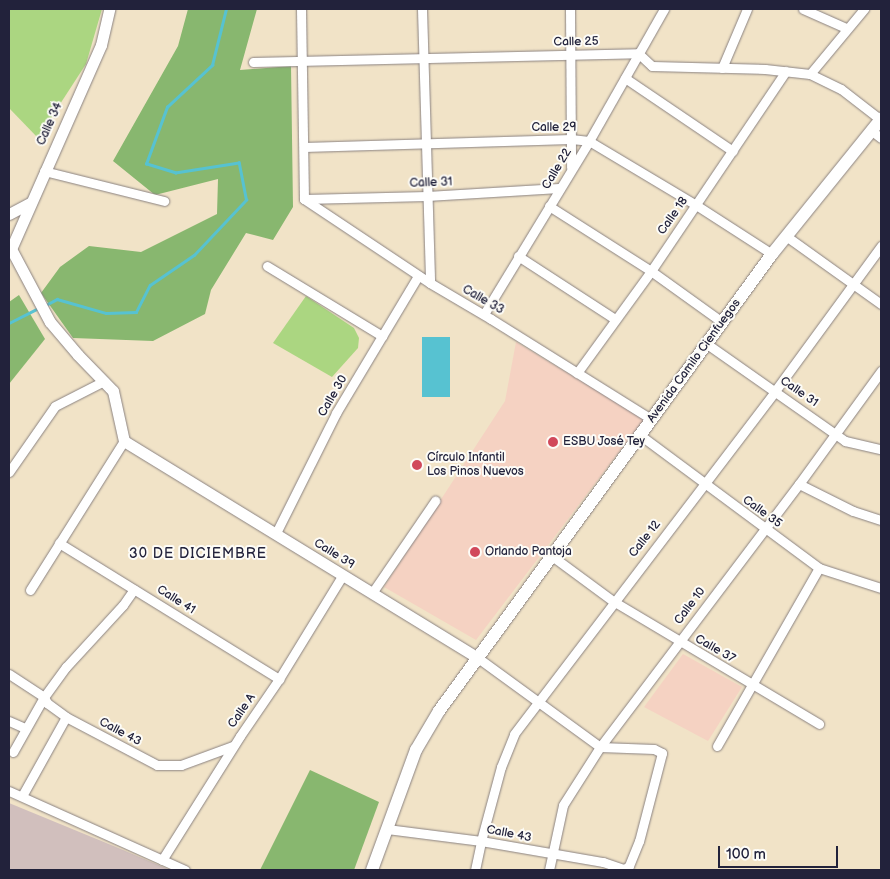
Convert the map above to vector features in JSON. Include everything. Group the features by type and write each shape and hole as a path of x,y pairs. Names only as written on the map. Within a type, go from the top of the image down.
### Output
{"main road":[{"name":"Avenida Camilo Cienfuegos","path":"372,870 416,750 439,711 772,254 877,134 881,120"}],"street":[{"name":"Calle 34","path":"10,248 101,45 109,9"},
{"path":"301,9 304,199"},
{"path":"422,9 430,283"},
{"path":"570,9 571,168"},
{"name":"Calle 22","path":"484,314 589,141 664,9"},
{"path":"722,68 747,9"},
{"path":"803,9 846,28"},
{"path":"810,74 846,28 864,9"},
{"path":"638,53 652,66 786,71 810,74 841,89 881,120"},
{"name":"Calle 25","path":"253,62 638,53"},
{"name":"Calle 18","path":"577,373 696,205 786,71"},
{"path":"625,78 733,151"},
{"name":"Calle 29","path":"304,147 426,142 571,139 589,141 696,205 772,254"},
{"path":"44,171 164,201"},
{"name":"Calle 31","path":"304,199 428,196 559,188"},
{"name":"Calle 33","path":"304,199 418,276 484,314 651,419"},
{"path":"9,214 30,203"},
{"path":"549,206 650,271 722,322"},
{"path":"786,236 881,304"},
{"name":"Calle 12","path":"475,870 480,841 514,734 613,601 775,391 881,246"},
{"path":"10,248 50,322 78,355 113,391 124,441 30,590"},
{"path":"518,256 614,319"},
{"path":"267,266 382,336"},
{"name":"Calle 30","path":"276,533 332,421 418,276"},
{"name":"Calle 31","path":"707,344 845,441 881,449"},
{"name":"Calle 10","path":"549,870 563,805 600,747 799,484 881,371"},
{"path":"9,472 55,406 104,381"},
{"name":"Calle 35","path":"640,435 818,568 881,588"},
{"name":"Calle 39","path":"124,441 478,658 536,703 600,747"},
{"path":"799,484 853,511 881,520"},
{"path":"372,593 435,501"},
{"name":"Calle 41","path":"59,542 279,679"},
{"name":"Calle 37","path":"552,556 613,601 819,724"},
{"path":"717,746 818,568"},
{"name":"Calle A","path":"162,860 233,746 279,679 342,576"},
{"path":"13,752 44,697 66,667 123,605 134,589"},
{"name":"Calle 43","path":"9,674 44,697 46,703 66,717 156,765 181,765 233,746"},
{"path":"22,796 66,717"},
{"path":"9,721 26,728"},
{"path":"600,747 654,749 662,753 639,841 629,866 625,870"},
{"path":"9,791 185,870"},
{"name":"Calle 43","path":"387,829 480,841 603,862 625,870"}],"shaded area":[{"path":"516,342 644,419 476,640 384,587 505,401"},
{"path":"683,654 742,687 708,741 644,707"},
{"path":"9,803 116,847 170,870 9,870"}],"green space":[{"path":"9,9 102,9 86,64 38,138 9,108"},
{"path":"188,9 257,9 240,70 291,66 293,207 273,240 246,233 211,290 205,314 153,341 73,338 41,293 60,267 89,246 141,252 217,214 218,179 155,195 113,161 178,46"},
{"path":"19,295 45,339 9,384 9,302"},
{"path":"306,296 354,328 359,338 358,348 332,377 273,343"},
{"path":"310,770 379,802 354,870 260,870"}],"water":[{"path":"422,337 450,337 450,397 422,397"}],"waterway":[{"path":"44,306 57,299 106,313 136,312 150,285 194,255 246,200 239,163 176,173 146,164 167,107 212,65 226,9"},
{"path":"9,323 39,308"}],"place":[{"name":"ESBU José Tey","path":"553,442"},
{"name":"Círculo Infantil Los Pinos Nuevos","path":"417,465"},
{"name":"Orlando Pantoja","path":"475,552"}],"district":[{"name":"30 DE DICIEMBRE","path":"198,554"}]}
